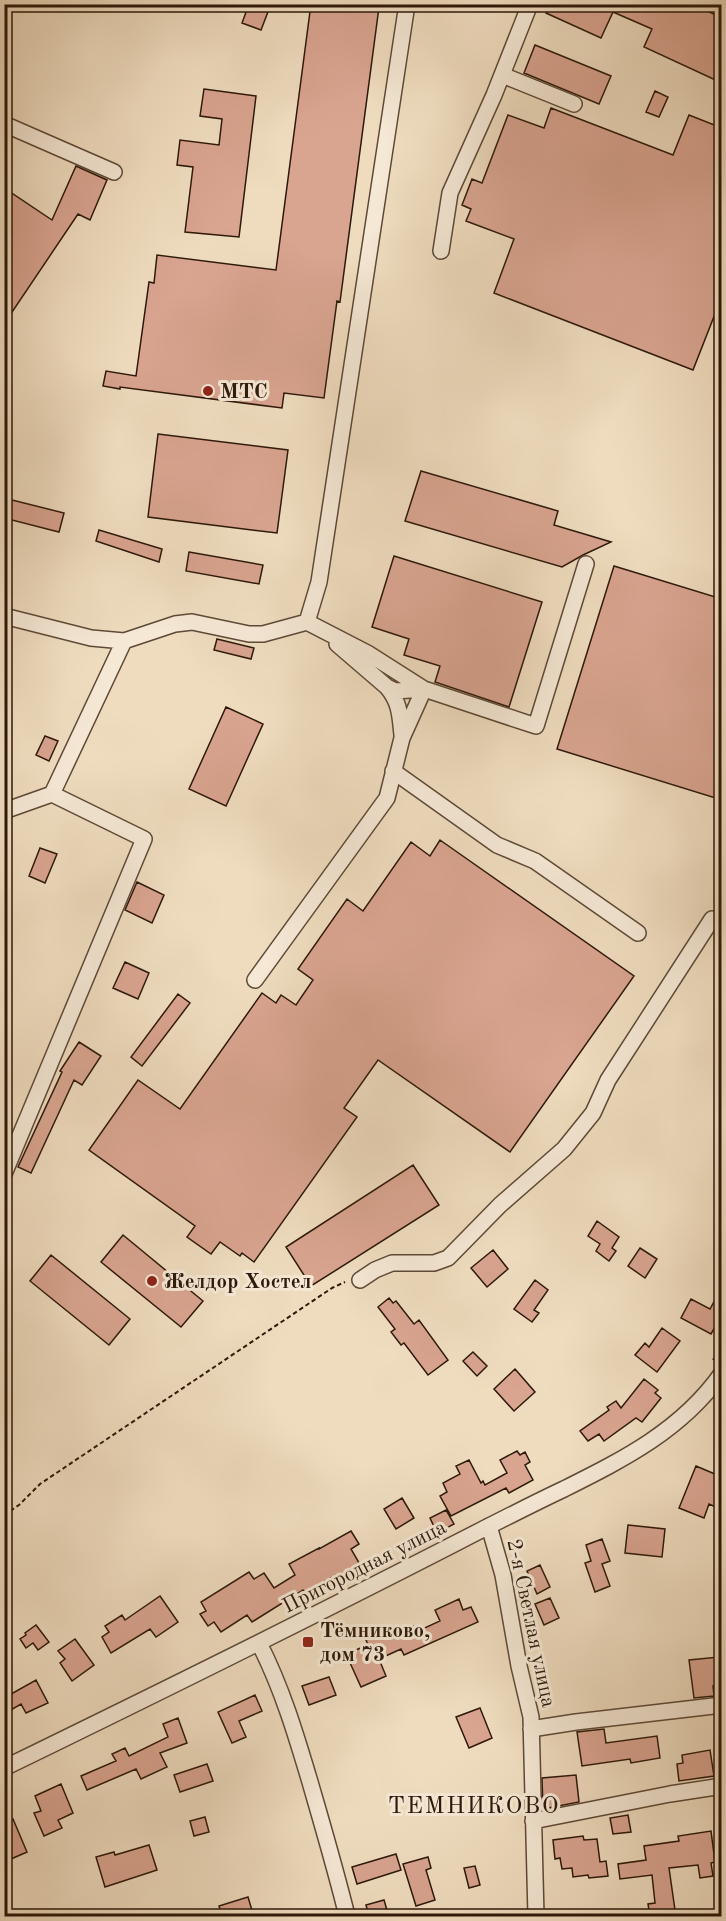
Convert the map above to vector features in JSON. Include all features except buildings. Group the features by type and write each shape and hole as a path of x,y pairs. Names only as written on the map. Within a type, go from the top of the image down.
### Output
{"street":[{"path":"307,622 319,582 407,4"},
{"path":"441,251 450,193 502,75 530,4"},
{"path":"502,75 574,104"},
{"path":"4,124 114,171"},
{"path":"387,687 395,691 416,690 536,726 586,564"},
{"path":"4,616 91,638 124,641 176,624 192,622 249,634 263,634 307,622 369,654 416,690"},
{"path":"322,629 387,687 393,694 400,711"},
{"path":"4,811 52,794 124,641"},
{"path":"402,738 400,701 416,690"},
{"path":"255,980 387,798 416,690"},
{"path":"393,771 497,845 535,861 638,933"},
{"path":"4,1174 144,839 52,794"},
{"path":"360,1280 384,1265 392,1263 434,1263 448,1258 500,1205 564,1149 593,1113 608,1080 712,920 722,924"},
{"name":"Пригородная улица","path":"4,1768 614,1465 679,1421 719,1384"},
{"name":"2-я Светлая улица","path":"489,1526 503,1575 531,1718 536,1917"},
{"path":"259,1643 272,1669 298,1740 332,1856 347,1917"},
{"name":"2-я Светлая улица","path":"531,1729 722,1705"},
{"path":"533,1821 722,1786"}],"path":[{"path":"4,1515 19,1505 40,1484 323,1294 340,1284 360,1280"}],"place":[{"name":"МТС","path":"208,391"},
{"name":"Желдор Хостел","path":"152,1281"},
{"name":"Тёмниково, дом 73","path":"308,1642"}],"district":[{"name":"ТЕМНИКОВО","path":"474,1805"}]}
